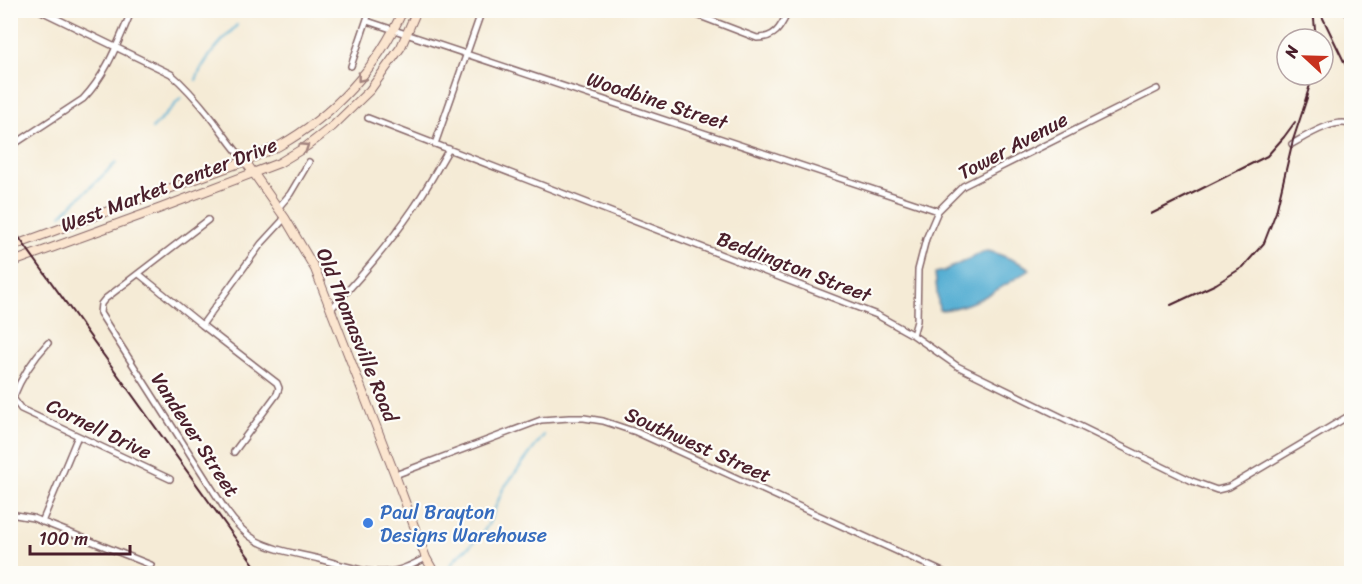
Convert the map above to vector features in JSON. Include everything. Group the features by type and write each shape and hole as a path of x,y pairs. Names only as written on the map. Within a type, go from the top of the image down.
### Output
{"main road":[{"name":"West Market Center Drive","path":"10,247 245,161 278,146 331,109 357,83 381,52 403,10"},
{"name":"West Market Center Drive","path":"10,263 279,163 307,146 333,126 370,90 401,47 417,10"},
{"path":"1347,10 1352,17"},
{"name":"Old Thomasville Road","path":"245,161 285,218 315,269 426,558 435,573"}],"street":[{"name":"Old Thomasville Road","path":"39,10 171,74 182,83 245,161"},
{"path":"10,147 83,99 102,77 132,10"},
{"path":"351,66 370,10"},
{"path":"435,144 482,10"},
{"path":"684,10 757,38 764,38 779,30 789,10"},
{"name":"Woodbine Street","path":"367,21 938,211"},
{"name":"Tower Avenue","path":"913,335 917,321 918,270 926,239 938,211 963,186 1157,89"},
{"name":"Beddington Street","path":"368,118 877,315 913,335 957,366 1192,481 1217,490 1229,487 1352,414"},
{"path":"1292,144 1321,127 1347,123 1352,125"},
{"path":"331,309 395,233 449,150"},
{"path":"278,208 290,194 309,162"},
{"path":"202,325 261,244 285,218"},
{"name":"Vandever Street","path":"208,220 105,299 101,304 100,313 225,509 240,529 269,546 369,571 399,570 426,558"},
{"path":"140,274 277,383 279,388 277,394 234,452"},
{"name":"Cornell Drive","path":"48,343 20,381 13,398 21,409 170,479"},
{"name":"Southwest Street","path":"395,475 541,420 569,418 603,421 636,432 947,573"},
{"path":"42,522 78,436"},
{"path":"10,513 33,518 151,566"}],"water":[{"path":"988,251 1009,258 1030,269 975,301 951,309 939,310 935,273"}],"waterway":[{"path":"196,80 208,57 237,25"},
{"path":"152,129 181,98"},
{"path":"61,215 116,163"},
{"path":"444,574 457,557 482,534 503,489 544,435"}],"railway":[{"path":"1313,10 1315,27"},
{"path":"1319,10 1352,78"},
{"path":"1305,101 1309,87"},
{"path":"1171,305 1216,284 1243,267 1264,243 1276,212 1293,140 1308,95"},
{"path":"1151,214 1267,156 1295,122"},
{"path":"10,225 261,574"}],"place":[{"name":"Paul Brayton Designs Warehouse","path":"368,523"}]}
